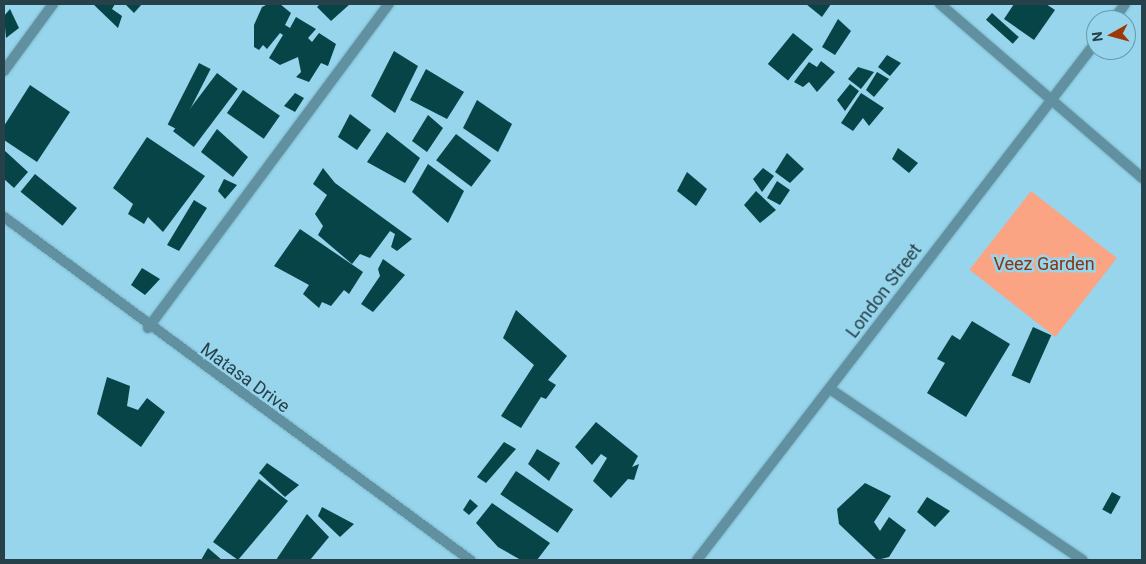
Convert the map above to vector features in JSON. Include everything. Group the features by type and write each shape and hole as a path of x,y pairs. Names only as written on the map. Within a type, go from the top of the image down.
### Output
{"street":[{"path":"4,71 53,4"},
{"path":"148,328 390,4"},
{"path":"940,4 1050,101 1142,178"},
{"name":"London Street","path":"697,560 1086,55"},
{"name":"Matasa Drive","path":"4,217 148,328 470,560"},
{"path":"830,389 1082,560"}],"green space":[{"name":"Veez Garden","path":"1031,191 1117,258 1055,337 969,270"}],"building":[{"path":"93,4 115,4 112,9 122,16 118,28"},
{"path":"125,4 142,4 134,13"},
{"path":"268,4 280,4 291,13 285,25 290,28 296,17 316,29 308,38 312,42 319,33 336,44 328,66 321,63 309,82 296,77 301,72 298,57 280,65 269,58 283,35 280,33 267,49 263,45 259,50 254,47 254,25 262,7"},
{"path":"320,4 350,4 331,21 317,7"},
{"path":"806,4 831,4 822,17"},
{"path":"1014,4 1046,4 1055,10 1034,40 1004,19"},
{"path":"10,9 19,28 6,38 4,16"},
{"path":"992,13 1019,37 1013,44 986,20"},
{"path":"838,19 851,31 835,55 822,47"},
{"path":"793,33 813,49 788,80 768,64"},
{"path":"394,51 418,66 395,113 371,96"},
{"path":"887,55 901,63 890,76 878,67"},
{"path":"821,61 835,72 817,92 809,82 803,87 794,82 809,62 817,67"},
{"path":"199,63 211,69 179,130 168,124"},
{"path":"858,67 874,72 861,89 848,79"},
{"path":"426,69 464,92 447,119 410,100"},
{"path":"877,72 889,79 874,97 866,90"},
{"path":"217,73 238,89 194,147 173,131"},
{"path":"850,84 859,91 845,111 837,100"},
{"path":"30,85 70,112 37,162 4,140 4,126"},
{"path":"243,90 280,116 264,139 227,113"},
{"path":"295,93 304,98 295,112 284,106"},
{"path":"861,93 884,108 869,126 863,118 853,131 841,123"},
{"path":"477,100 512,124 498,152 463,128"},
{"path":"350,114 371,130 357,150 338,137"},
{"path":"428,115 443,128 427,152 412,141"},
{"path":"217,129 248,157 233,177 201,152"},
{"path":"387,132 420,158 405,183 367,162"},
{"path":"456,134 491,160 471,187 436,160"},
{"path":"147,137 205,176 163,232 148,217 144,224 128,214 133,204 113,188"},
{"path":"898,148 918,163 909,173 892,159"},
{"path":"4,150 28,172 14,188 4,179"},
{"path":"787,153 804,169 790,183 775,172"},
{"path":"428,164 464,191 448,223 412,192"},
{"path":"323,168 335,183 412,239 397,251 391,247 395,234 390,231 370,258 360,254 352,264 318,235 323,226 315,214 327,195 313,184"},
{"path":"763,168 774,176 762,192 753,179"},
{"path":"687,172 707,189 696,206 677,191"},
{"path":"35,174 77,208 62,226 21,192"},
{"path":"224,179 237,185 225,199 218,191"},
{"path":"777,181 790,190 780,205 767,198"},
{"path":"756,191 776,210 760,223 744,205"},
{"path":"194,200 207,208 179,251 167,245"},
{"path":"300,229 363,272 349,294 344,290 331,306 322,302 319,308 303,294 309,285 274,266"},
{"path":"383,259 405,275 373,312 361,304 380,276 378,269"},
{"path":"142,268 160,279 145,295 131,285"},
{"path":"516,310 567,356 548,380 556,385 546,399 541,397 521,428 501,416 534,365 503,338"},
{"path":"972,321 1010,344 966,417 927,393 945,363 937,359 952,335 960,340"},
{"path":"1033,327 1051,335 1030,384 1011,375"},
{"path":"107,377 130,386 127,406 138,410 147,398 165,412 141,447 97,414"},
{"path":"596,422 638,456 632,467 639,464 634,480 628,479 611,498 593,481 607,458 601,454 592,465 575,447"},
{"path":"504,442 516,449 486,483 477,477"},
{"path":"537,449 560,463 549,481 528,464"},
{"path":"267,463 299,485 285,497 259,473"},
{"path":"516,471 573,510 558,533 500,494"},
{"path":"259,479 288,501 238,560 213,542"},
{"path":"865,483 891,496 874,522 880,531 889,517 906,530 889,557 877,560 839,524 837,509"},
{"path":"1112,492 1121,497 1111,514 1102,509"},
{"path":"927,497 950,511 935,527 917,512"},
{"path":"470,499 478,506 469,515 463,510"},
{"path":"492,503 550,543 537,560 521,560 498,547 476,523"},
{"path":"322,507 354,524 340,537 318,516"},
{"path":"307,514 329,537 310,560 276,560"},
{"path":"208,548 222,560 201,560"}]}
